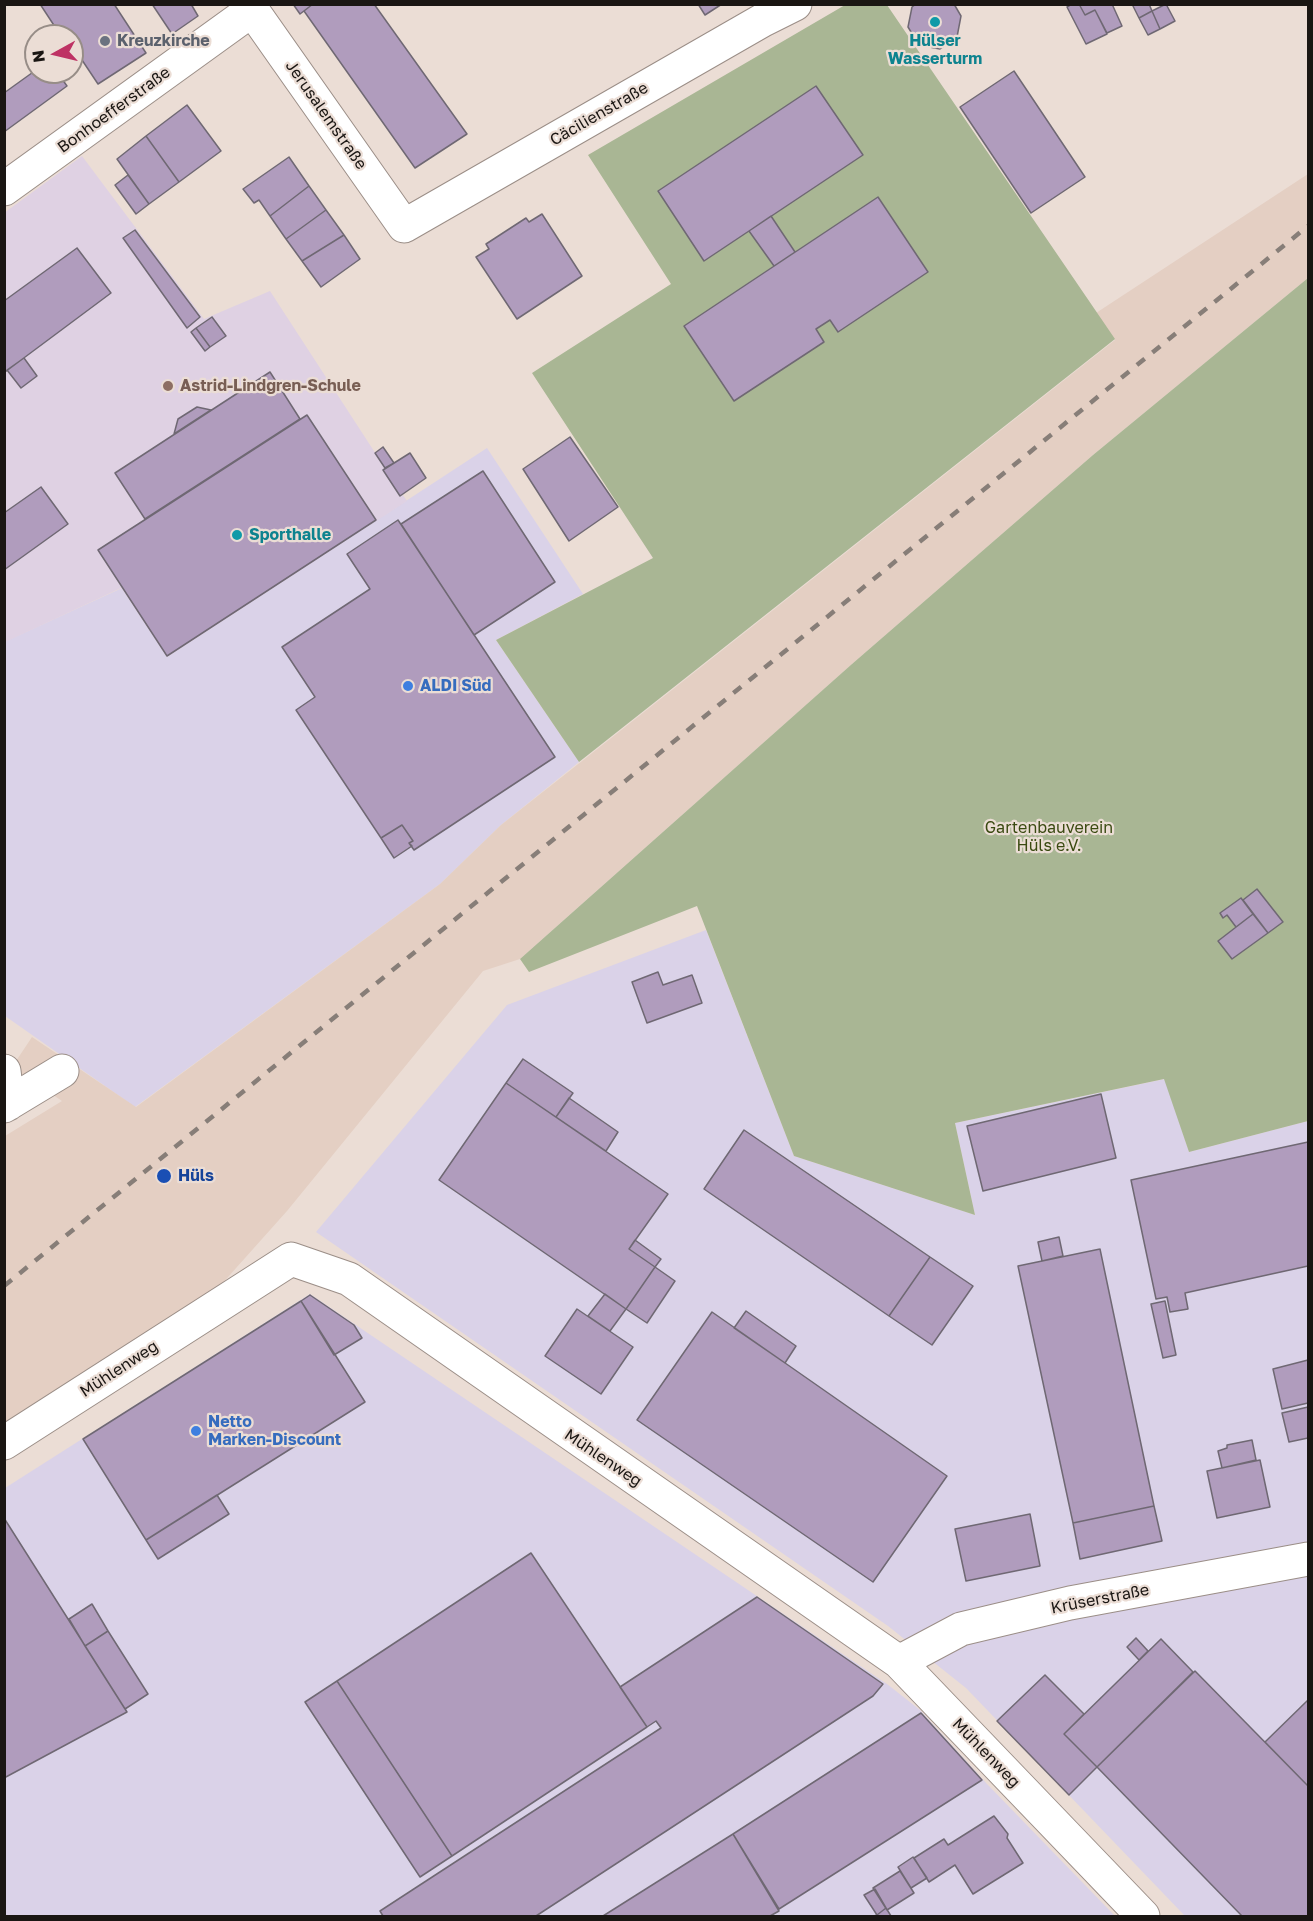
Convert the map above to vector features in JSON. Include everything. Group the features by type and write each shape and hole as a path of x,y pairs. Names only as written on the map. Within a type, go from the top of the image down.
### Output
{"street":[{"name":"Cäcilienstraße","path":"404,226 763,20 795,4"},
{"name":"Jerusalemstraße","path":"250,7 404,226"},
{"name":"Bonhoefferstraße","path":"4,189 250,7"},
{"path":"4,1071 6,1105 63,1071"},
{"name":"Mühlenweg","path":"4,1443 291,1259 349,1279 899,1662 1143,1917"},
{"name":"Krüserstraße","path":"899,1662 961,1629 1070,1603 1308,1559"}],"shaded area":[{"name":"Astrid-Lindgren-Schule","path":"82,156 204,319 270,291 385,468 383,470 400,496 403,495 407,501 167,657 121,588 5,642 4,213"},
{"path":"1308,174 1308,278 1093,455 852,664 520,959 483,971 287,1211 220,1286 5,1422 5,1136 62,1101 12,1067 32,1037 136,1107 440,884 501,825 1115,340 1096,313"},
{"path":"487,448 583,594 496,640 579,762 501,825 440,884 135,1107 5,1016 4,642 122,588 167,657"},
{"path":"706,930 794,1156 975,1215 955,1123 1165,1079 1189,1152 1308,1121 1308,1916 1185,1916 966,1688 888,1626 316,1232 507,1005"},
{"path":"310,1294 887,1684 920,1710 987,1784 1115,1916 5,1916 5,1488"}],"green space":[{"path":"845,5 887,5 1115,339 579,762 496,640 653,558 532,373 671,284 588,155"},
{"name":"Gartenbauverein Hüls e.V.","path":"1308,278 1308,1121 1189,1152 1164,1079 955,1123 975,1215 794,1156 697,906 529,972 520,959 852,664 1093,455"}],"building":[{"name":"Kreuzkirche","path":"40,4 114,4 146,53 98,84 84,63 84,24 53,24"},
{"name":"Kreuzkirche","path":"152,4 191,4 198,16 172,34"},
{"path":"293,4 313,4 300,14"},
{"path":"313,4 374,4 467,134 415,168 304,11"},
{"path":"698,4 722,4 705,15"},
{"name":"Hülser Wasserturm","path":"916,4 954,4 961,16 957,37 940,49 919,45 908,27 912,7"},
{"path":"1079,4 1085,15 1095,10 1107,34 1086,44 1067,7"},
{"path":"1079,4 1112,4 1122,26 1107,33 1095,10 1085,15"},
{"path":"1132,4 1149,4 1152,11 1139,18"},
{"path":"1166,4 1175,21 1160,29 1152,11"},
{"path":"1152,11 1160,29 1148,35 1139,18"},
{"path":"1014,71 1085,177 1031,213 960,107"},
{"path":"24,79 24,84 66,84 67,86 4,132 4,93"},
{"path":"816,86 863,155 704,261 658,191"},
{"path":"187,105 221,151 179,182 146,136"},
{"path":"146,136 179,182 149,204 117,159"},
{"path":"289,157 309,186 270,216 259,200 254,203 243,189"},
{"path":"128,175 149,204 136,214 115,185"},
{"path":"309,186 326,210 286,239 270,216"},
{"path":"878,197 928,272 838,332 830,320 816,329 824,342 734,401 684,326"},
{"path":"326,210 344,235 302,261 286,239"},
{"path":"542,214 582,276 517,319 476,257 489,249 486,244 526,218 529,222"},
{"path":"771,216 795,252 774,266 749,231"},
{"path":"135,230 200,317 187,328 123,238"},
{"path":"344,235 360,259 321,287 302,261"},
{"path":"77,248 111,293 5,372 4,301"},
{"path":"212,317 226,336 210,347 196,328"},
{"path":"196,328 210,347 205,351 191,332"},
{"path":"24,358 37,376 21,388 7,370"},
{"path":"270,372 300,419 145,519 115,473"},
{"path":"197,407 211,410 174,434 178,419"},
{"name":"Sporthalle","path":"307,415 376,520 167,656 98,550"},
{"path":"570,437 618,507 569,541 523,469"},
{"path":"383,447 394,463 385,468 375,453"},
{"path":"410,453 426,478 400,496 383,470"},
{"path":"483,471 555,582 474,635 401,524"},
{"path":"41,487 68,524 4,570 4,513"},
{"name":"ALDI Süd","path":"398,520 555,757 414,850 409,843 413,841 402,825 381,838 296,710 315,697 282,647 370,589 347,554"},
{"path":"402,825 413,841 409,843 412,846 394,858 381,838"},
{"path":"1257,889 1283,922 1268,933 1243,900"},
{"path":"1241,898 1253,914 1236,927 1227,915 1223,918 1220,913"},
{"path":"1253,914 1268,933 1232,959 1218,941"},
{"path":"658,972 663,985 692,975 702,1003 647,1023 632,982"},
{"path":"523,1059 573,1093 556,1117 506,1083"},
{"path":"506,1083 668,1194 629,1249 655,1267 626,1309 439,1180"},
{"path":"1101,1094 1116,1158 983,1191 967,1126"},
{"path":"569,1098 618,1132 606,1151 556,1117"},
{"path":"744,1130 930,1257 889,1316 704,1189"},
{"path":"1308,1142 1308,1266 1185,1293 1188,1309 1170,1312 1167,1297 1156,1299 1131,1180"},
{"path":"1059,1237 1063,1256 1042,1261 1038,1242"},
{"path":"635,1240 661,1259 655,1267 629,1249"},
{"path":"1100,1249 1154,1506 1073,1523 1018,1266"},
{"path":"930,1257 973,1286 932,1345 889,1316"},
{"path":"655,1267 675,1281 647,1323 626,1309"},
{"path":"605,1294 626,1309 610,1331 588,1316"},
{"path":"310,1295 354,1325 362,1338 334,1355 301,1301"},
{"path":"301,1301 365,1402 146,1540 83,1439"},
{"path":"1165,1301 1176,1355 1163,1358 1151,1304"},
{"path":"577,1309 633,1347 601,1394 545,1356"},
{"path":"746,1311 796,1346 785,1363 734,1328"},
{"path":"712,1312 947,1476 873,1582 637,1420"},
{"path":"1308,1360 1308,1403 1282,1409 1273,1369"},
{"path":"1308,1407 1308,1438 1289,1442 1282,1413"},
{"path":"1252,1440 1256,1460 1222,1468 1218,1451 1227,1448 1227,1445"},
{"path":"1260,1460 1270,1507 1217,1518 1207,1471"},
{"path":"217,1495 229,1514 158,1559 146,1540"},
{"path":"1154,1506 1162,1541 1080,1559 1073,1523"},
{"path":"1030,1514 1040,1566 966,1581 955,1529"},
{"path":"4,1518 127,1712 4,1778"},
{"path":"531,1553 647,1727 452,1856 337,1681"},
{"path":"757,1597 883,1684 873,1696 536,1916 383,1916 380,1911 661,1728 656,1721 647,1727 620,1687"},
{"path":"92,1604 108,1631 85,1646 69,1619"},
{"path":"108,1631 148,1694 125,1709 85,1646"},
{"path":"1136,1638 1148,1651 1139,1660 1127,1647"},
{"path":"1161,1639 1193,1672 1097,1767 1064,1734"},
{"path":"1195,1671 1308,1786 1308,1916 1242,1916 1097,1767"},
{"path":"1045,1675 1084,1714 1064,1734 1097,1767 1069,1795 997,1721"},
{"path":"337,1681 452,1856 420,1877 305,1702"},
{"path":"1308,1700 1308,1786 1265,1742"},
{"path":"921,1713 982,1780 779,1909 733,1834"},
{"path":"994,1816 1008,1834 1007,1838 1023,1863 973,1894 955,1865 929,1882 914,1858 944,1839 948,1845"},
{"path":"733,1834 779,1911 770,1916 603,1916"},
{"path":"913,1857 927,1878 911,1888 898,1867"},
{"path":"900,1871 914,1893 887,1910 873,1888"},
{"path":"875,1889 886,1908 877,1915 864,1895"},
{"path":"886,1908 891,1916 874,1916 877,1915"}],"railway":[{"path":"4,1286 1308,226"}],"place":[{"name":"Hülser Wasserturm","path":"935,22"},
{"name":"Kreuzkirche","path":"105,41"},
{"name":"Astrid-Lindgren-Schule","path":"168,386"},
{"name":"Sporthalle","path":"237,535"},
{"name":"ALDI Süd","path":"408,686"},
{"name":"Hüls","path":"164,1176"},
{"name":"Netto Marken-Discount","path":"196,1431"}]}
